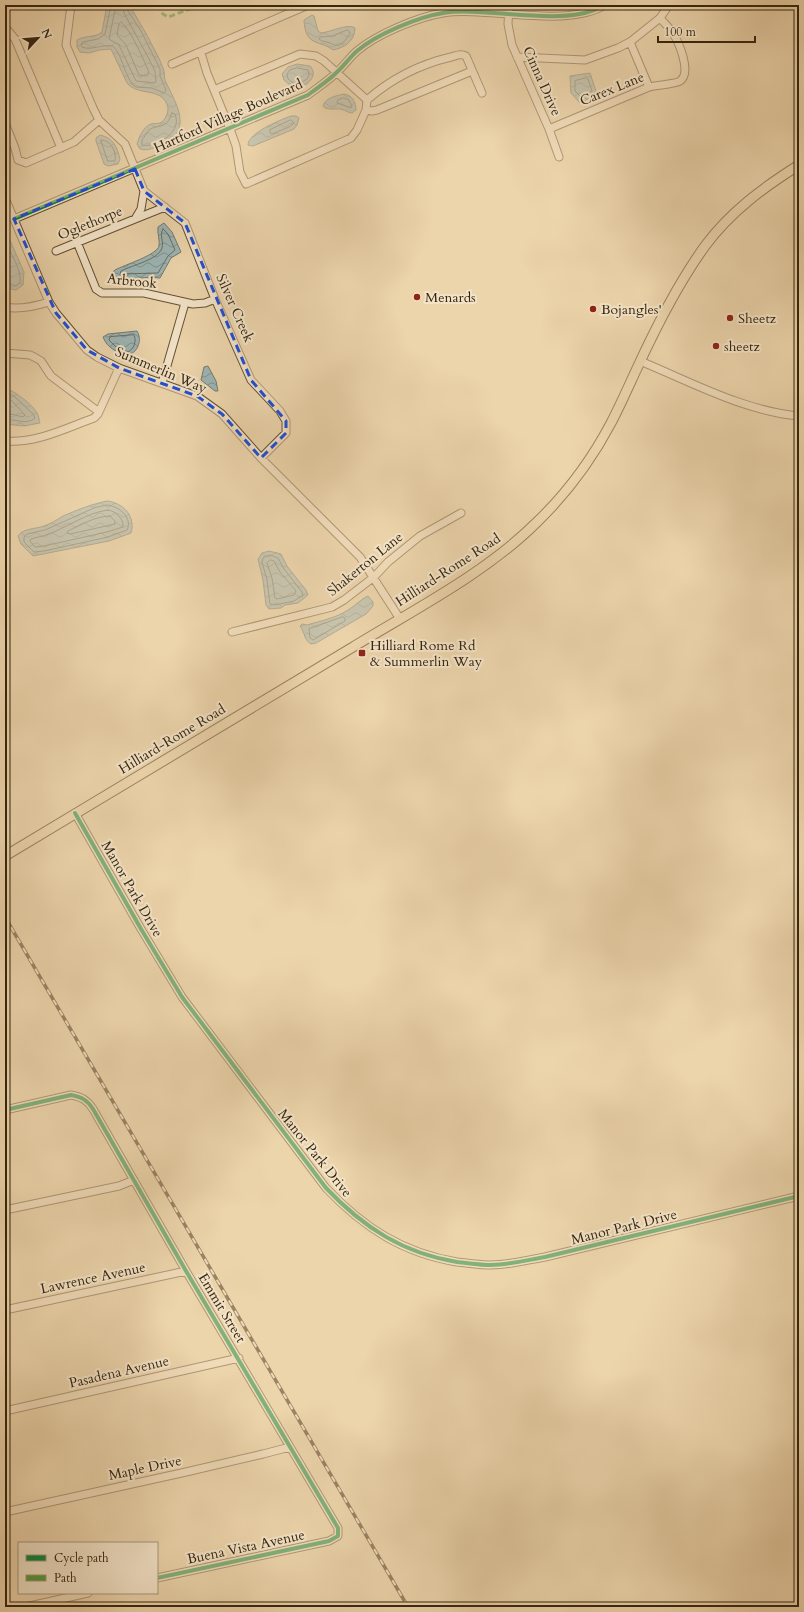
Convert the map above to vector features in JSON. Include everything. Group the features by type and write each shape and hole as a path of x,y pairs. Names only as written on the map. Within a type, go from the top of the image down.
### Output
{"main road":[{"name":"Hilliard-Rome Road","path":"5,856 400,619 502,553 536,523 582,469 606,432 675,291 706,245 720,228 755,195 799,165"}],"street":[{"path":"5,122 18,160 26,164 74,142 99,120 66,45 71,5"},
{"path":"172,64 201,53 308,5"},
{"path":"441,5 443,13"},
{"name":"Cinna Drive","path":"509,5 509,34 512,45 559,156"},
{"name":"Hartford Village Boulevard","path":"14,219 308,95 337,72 367,43 392,30 428,16 461,11 568,16 592,11 605,5"},
{"path":"518,57 585,60 630,42 660,18 669,5"},
{"name":"Carex Lane","path":"548,129 649,87 664,83 676,84 682,80 685,75 685,63 673,33 660,18"},
{"path":"5,27 15,39 62,148"},
{"path":"630,42 649,87"},
{"path":"201,53 236,146 240,172 246,184 351,138 357,130 366,110 367,100 395,80 419,67 463,54 466,56 482,93"},
{"path":"214,90 300,54 316,56 337,72 367,100"},
{"path":"366,110 378,110 472,70"},
{"name":"Silver Creek","path":"99,120 125,144 144,191 185,223 215,298 252,380 280,410 286,421 286,433 261,458"},
{"name":"Oglethorpe","path":"135,219 141,209 144,191"},
{"name":"Summerlin Way","path":"5,198 49,302 86,350 119,368 197,396 222,414 261,458 360,556 400,619"},
{"name":"Oglethorpe","path":"56,251 164,207"},
{"name":"Arbrook","path":"77,242 96,288 102,293 144,293 185,303 205,303 215,298"},
{"path":"5,307 11,308 39,305 49,302"},
{"path":"162,383 185,303"},
{"path":"5,353 30,355 41,361 51,376 99,412"},
{"path":"640,361 752,407 779,414 799,416"},
{"path":"5,441 17,442 31,440 94,418 99,412 119,368"},
{"name":"Shakerton Lane","path":"232,632 332,607 344,600 374,577 388,562 420,536 461,513"},
{"name":"Manor Park Drive","path":"75,813 141,929 182,997 326,1188 342,1206 384,1237 420,1253 440,1259 491,1265 524,1262 799,1196"},
{"name":"Emmit Street","path":"5,1110 63,1096 79,1096 87,1101 336,1524 338,1536"},
{"path":"5,1210 119,1186 134,1180"},
{"name":"Lawrence Avenue","path":"5,1310 186,1270"},
{"name":"Pasadena Avenue","path":"5,1411 239,1358"},
{"name":"Maple Drive","path":"5,1512 201,1469 290,1447"},
{"name":"Buena Vista Avenue","path":"158,1578 329,1541 338,1536"},
{"path":"25,1607 84,1594"}],"highlighted area":[{"path":"135,169 144,191 185,223 251,380 286,421 286,433 261,458 222,414 197,396 119,368 87,350 56,313 14,219"}],"water":[{"path":"107,5 130,5 160,61 164,71 165,80 177,106 180,123 178,131 173,138 152,149 140,149 137,144 140,135 148,125 160,123 165,118 168,107 165,101 161,96 137,90 127,83 111,49 89,53 80,52 77,47 77,40 102,32"},
{"path":"312,15 314,16 318,31 321,33 344,27 352,27 355,28 355,33 345,46 333,50 310,39 307,35 304,20"},
{"path":"297,64 310,66 313,70 313,74 312,78 307,84 295,89 284,80 282,74 288,67"},
{"path":"590,73 597,94 580,103 571,93 570,76"},
{"path":"344,94 351,97 355,104 356,110 352,113 341,109 325,108 323,106 329,99"},
{"path":"291,116 296,116 299,118 294,129 253,146 248,145 249,140 253,136 273,124"},
{"path":"100,135 111,140 116,146 120,159 118,164 108,166 104,164 96,141 96,138"},
{"path":"164,223 172,232 181,252 171,258 160,278 124,279 115,277 113,272 115,270 153,253 157,249 159,246 158,227"},
{"path":"5,229 24,272 23,285 16,290 5,285"},
{"path":"137,331 139,335 138,346 134,352 127,356 110,347 103,337 108,334"},
{"path":"208,366 216,381 218,391 215,391 201,380 204,367"},
{"path":"5,388 18,395 32,406 38,414 40,423 24,426 5,424"},
{"path":"107,501 119,505 130,516 132,522 131,533 109,541 33,556 21,544 18,536 23,531 44,526 63,516 90,505"},
{"path":"269,551 281,554 287,566 306,590 308,595 298,603 285,605 281,608 269,609 266,605 263,580 258,559 262,553"},
{"path":"368,596 373,602 373,606 366,614 316,643 311,644 307,640 300,626 302,624 307,625 343,613"}],"railway":[{"path":"5,917 408,1607"}],"marked path":[{"path":"157,5 163,14 168,17 201,5"}],"cycle path":[{"path":"14,219 308,95 333,76 354,53 365,45 375,38 410,22 443,13 461,12 548,16 569,15 588,12 605,5"},
{"path":"75,813 141,929 182,997 326,1188 355,1215 386,1237 402,1245 437,1258 478,1264 504,1264 545,1257 799,1196"},
{"path":"5,1110 71,1095 84,1099 91,1106 186,1271 338,1528 338,1536 329,1541 158,1578"}],"place":[{"name":"Menards","path":"417,297"},
{"name":"Bojangles'","path":"593,309"},
{"name":"Sheetz","path":"730,318"},
{"name":"sheetz","path":"716,346"},
{"name":"Hilliard Rome Rd & Summerlin Way","path":"362,653"}]}
